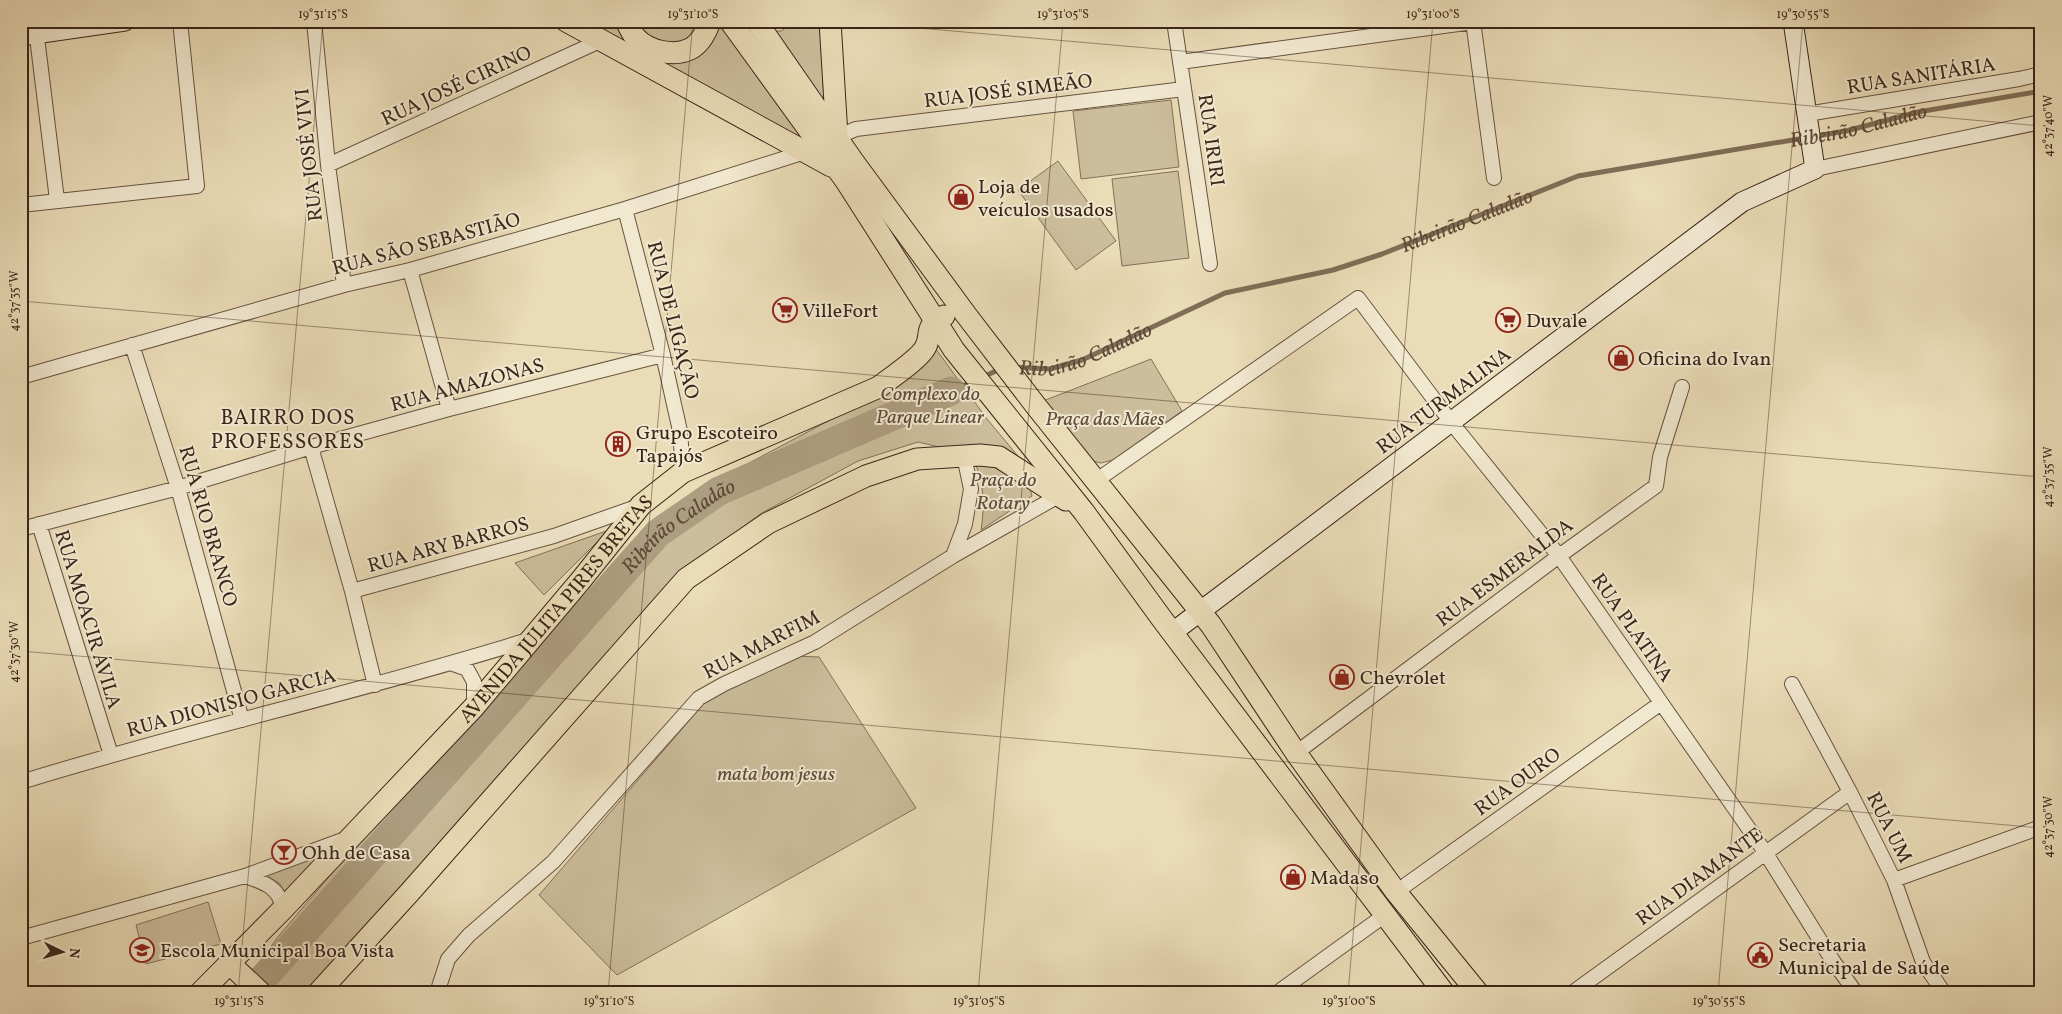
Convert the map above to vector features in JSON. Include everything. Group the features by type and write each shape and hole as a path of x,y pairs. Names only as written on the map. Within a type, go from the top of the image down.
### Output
{"main road":[{"path":"31,30 125,21"},
{"path":"566,21 853,161 982,337 1211,624 1296,753 1396,892 1478,993"},
{"path":"626,21 636,38 652,49 671,53 691,49 707,32 710,21"},
{"path":"730,21 822,145 855,194 917,292 932,326 954,350 1084,512 1444,993"},
{"path":"756,21 822,145"},
{"path":"767,21 776,21"},
{"path":"822,145 830,21"},
{"path":"1793,21 1815,167"},
{"name":"RUA TURMALINA","path":"1173,632 1742,202 1815,167"},
{"path":"932,326 943,317 952,315 967,316"},
{"name":"AVENIDA JULITA PIRES BRETAS","path":"200,993 236,970 283,909 474,707 581,580 641,505 683,472 879,387 926,348 932,326"},
{"path":"318,993 410,892 686,579 768,523 866,476 916,459 964,456 999,457 1084,512"},
{"path":"236,970 261,993"}],"street":[{"path":"21,205 197,186 180,21"},
{"name":"RUA JOSÉ VIVI","path":"314,21 328,165 344,285"},
{"name":"RUA IRIRI","path":"1174,21 1210,264"},
{"path":"1180,62 1473,22 1494,178"},
{"path":"31,30 57,200"},
{"name":"RUA JOSÉ CIRINO","path":"328,165 602,40"},
{"name":"RUA SANITÁRIA","path":"1808,118 2041,74"},
{"name":"RUA JOSÉ SIMEÃO","path":"822,145 856,129 1184,89"},
{"path":"1815,167 2041,122"},
{"name":"RUA SÃO SEBASTIÃO","path":"21,377 344,285 410,270 625,209 822,145"},
{"name":"RUA DE LIGAÇÃO","path":"625,209 663,355 680,431 683,472"},
{"path":"410,270 449,409"},
{"name":"RUA PLATINA","path":"1097,480 1358,298 1451,422 1558,556 1765,852 1833,961 1856,993"},
{"name":"RUA RIO BRANCO","path":"132,345 178,488 242,720"},
{"name":"RUA AMAZONAS","path":"21,529 178,488 310,447 449,409 663,355"},
{"name":"RUA ESMERALDA","path":"1296,753 1558,556 1656,486 1660,457 1682,388"},
{"path":"310,447 352,591 375,685"},
{"path":"953,556 965,524 971,489 964,456"},
{"path":"1052,474 1060,495"},
{"name":"RUA MARFIM","path":"437,993 448,959 469,936 553,862 699,698 724,684 815,642 953,556 1060,495"},
{"name":"RUA ARY BARROS","path":"352,591 554,536 641,505"},
{"name":"RUA MOACIR ÁVILA","path":"39,524 111,755"},
{"name":"RUA DIONISIO GARCIA","path":"21,782 111,755 453,664 531,640"},
{"path":"453,664 467,669 474,682 474,707"},
{"name":"RUA UM","path":"1792,684 1850,792 1894,880 1923,962 1944,993"},
{"name":"RUA OURO","path":"1396,892 1661,703"},
{"name":"RUA DIAMANTE","path":"1572,993 1850,792"},
{"path":"1894,880 2041,827"},
{"path":"21,938 245,876 352,836"},
{"path":"245,876 262,882 275,890 282,898 283,909"},
{"path":"1276,993 1385,915"}],"green space":[{"path":"575,21 616,21 670,63 717,21 724,21 807,147"},
{"path":"634,21 698,21 695,34 679,44 644,38"},
{"path":"797,21 821,21 824,107 767,31 781,31"},
{"path":"1171,100 1179,167 1081,179 1073,111"},
{"path":"1058,161 1116,241 1076,270 1018,190"},
{"path":"1178,171 1189,258 1122,266 1112,179"},
{"name":"Complexo do Parque Linear","path":"930,341 987,419 1033,474 956,451 918,442 858,461 762,513 684,570 315,993 238,993 277,938 350,852 656,524 715,481 866,401"},
{"name":"Praça das Mães","path":"1151,359 1182,411 1113,460 1101,463 1092,461 1043,401"},
{"name":"Praça do Rotary","path":"974,460 993,463 1029,484 1032,496 981,530 983,495"},
{"path":"609,530 544,595 515,563"},
{"name":"mata bom jesus","path":"794,656 819,657 916,808 617,975 539,895 713,693"},
{"path":"328,852 287,895 279,883 263,874"},
{"path":"208,902 221,944 146,964 136,925"}],"waterway":[{"name":"Ribeirão Caladão","path":"1013,367 1050,369 1082,360 1225,293 1333,270 1382,254 1578,176 1846,131 1918,112 2041,91"},
{"name":"Ribeirão Caladão","path":"983,377 1000,369"},
{"name":"Ribeirão Caladão","path":"951,391 973,382"},
{"name":"Ribeirão Caladão","path":"250,993 658,533 719,491 951,391"}],"place":[{"name":"Loja de veículos usados","path":"961,197"},
{"name":"VilleFort","path":"785,310"},
{"name":"Duvale","path":"1508,320"},
{"name":"Oficina do Ivan","path":"1621,358"},
{"name":"Grupo Escoteiro Tapajós","path":"618,444"},
{"name":"Chevrolet","path":"1342,677"},
{"name":"Ohh de Casa","path":"284,852"},
{"name":"Madaso","path":"1293,877"},
{"name":"Escola Municipal Boa Vista","path":"142,950"},
{"name":"Secretaria Municipal de Saúde","path":"1760,955"}],"district":[{"name":"BAIRRO DOS PROFESSORES","path":"288,429"}]}
